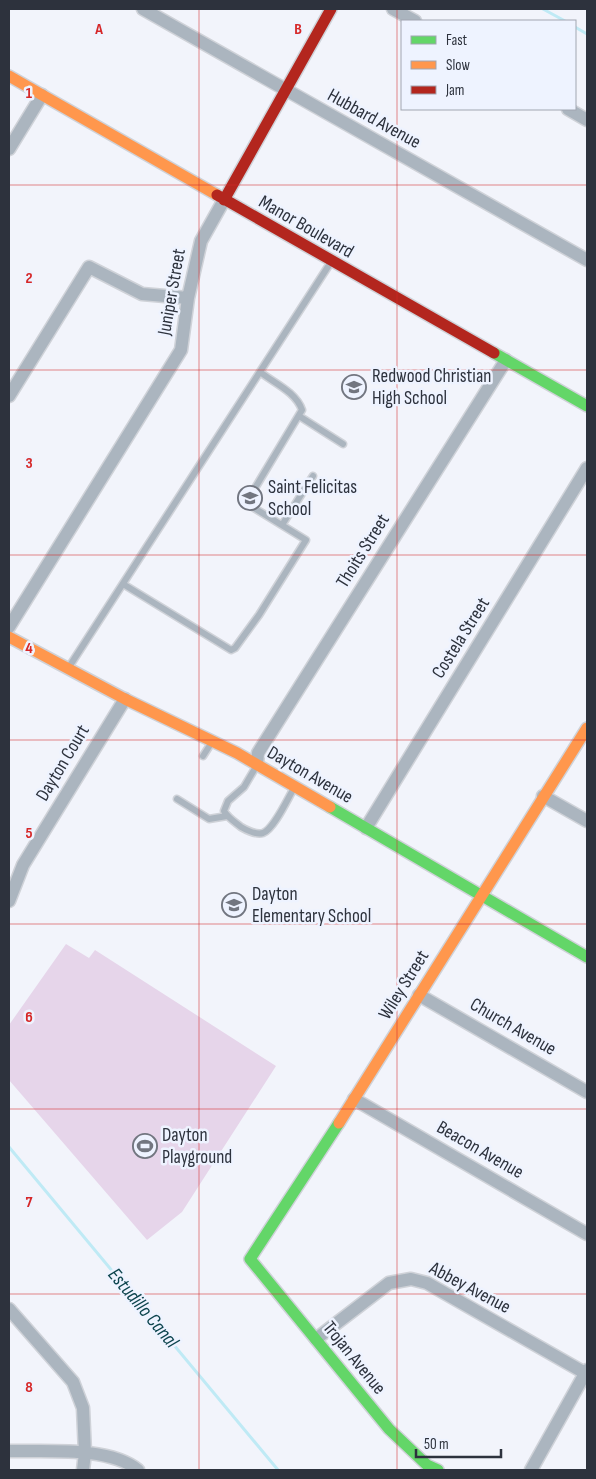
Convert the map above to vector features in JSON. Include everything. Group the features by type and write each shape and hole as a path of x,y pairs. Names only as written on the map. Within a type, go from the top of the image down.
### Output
{"street":[{"name":"Hubbard Avenue","path":"143,9 587,260"},
{"name":"Juniper Street","path":"9,627 181,350 188,298 201,241 331,9"},
{"path":"394,9 413,20"},
{"name":"Manor Boulevard","path":"9,76 587,406"},
{"path":"9,149 42,95"},
{"path":"570,110 587,120"},
{"path":"9,396 90,266 142,294 188,298"},
{"name":"Thoits Street","path":"257,764 258,753 506,360"},
{"name":"Costela Street","path":"366,828 587,468"},
{"name":"Dayton Avenue","path":"9,638 125,699 160,712 257,764 587,957"},
{"name":"Dayton Court","path":"9,901 23,865 125,699"},
{"name":"Wiley Street","path":"250,1260 354,1099 587,728"},
{"path":"543,796 587,821"},
{"name":"Church Avenue","path":"419,994 587,1092"},
{"name":"Beacon Avenue","path":"354,1099 587,1234"},
{"name":"Trojan Avenue","path":"250,1260 389,1429 427,1465 438,1470"},
{"name":"Abbey Avenue","path":"316,1339 389,1283 411,1279 427,1283 586,1371"},
{"path":"9,1309 73,1382 83,1408 85,1453 83,1470"},
{"path":"531,1470 586,1371"},
{"path":"9,1451 85,1453 120,1459 138,1470"}],"lane":[{"path":"68,669 332,261"},
{"path":"123,584 230,650 235,648 260,615 306,540 246,503 302,410 294,396 260,372"},
{"path":"299,416 343,444"},
{"path":"282,525 313,476"},
{"path":"203,756 213,740"},
{"path":"257,764 244,787 232,796 224,811 227,816 248,831 264,833 271,828 294,787"},
{"path":"177,799 209,819 227,816"}],"shaded area":[{"name":"Dayton Playground","path":"66,944 89,958 95,950 276,1066 182,1212 147,1240 9,1080 9,1025"}],"waterway":[{"path":"543,9 563,20"},
{"path":"576,28 587,34"},
{"name":"Estudillo Canal","path":"9,1147 278,1470"}],"traffic: fast":[{"path":"494,353 587,406"},
{"path":"330,807 587,957"},
{"path":"339,1123 250,1259 389,1429 427,1465 438,1470"}],"traffic: slow":[{"path":"9,76 217,195"},
{"path":"9,637 125,699 237,753 330,807"},
{"path":"339,1123 587,728"}],"traffic: jam":[{"path":"224,200 331,9"},
{"path":"217,195 494,353"}],"place":[{"name":"Redwood Christian High School","path":"354,387"},
{"name":"Saint Felicitas School","path":"250,498"},
{"name":"Dayton Elementary School","path":"234,905"},
{"name":"Dayton Playground","path":"145,1146"}]}
